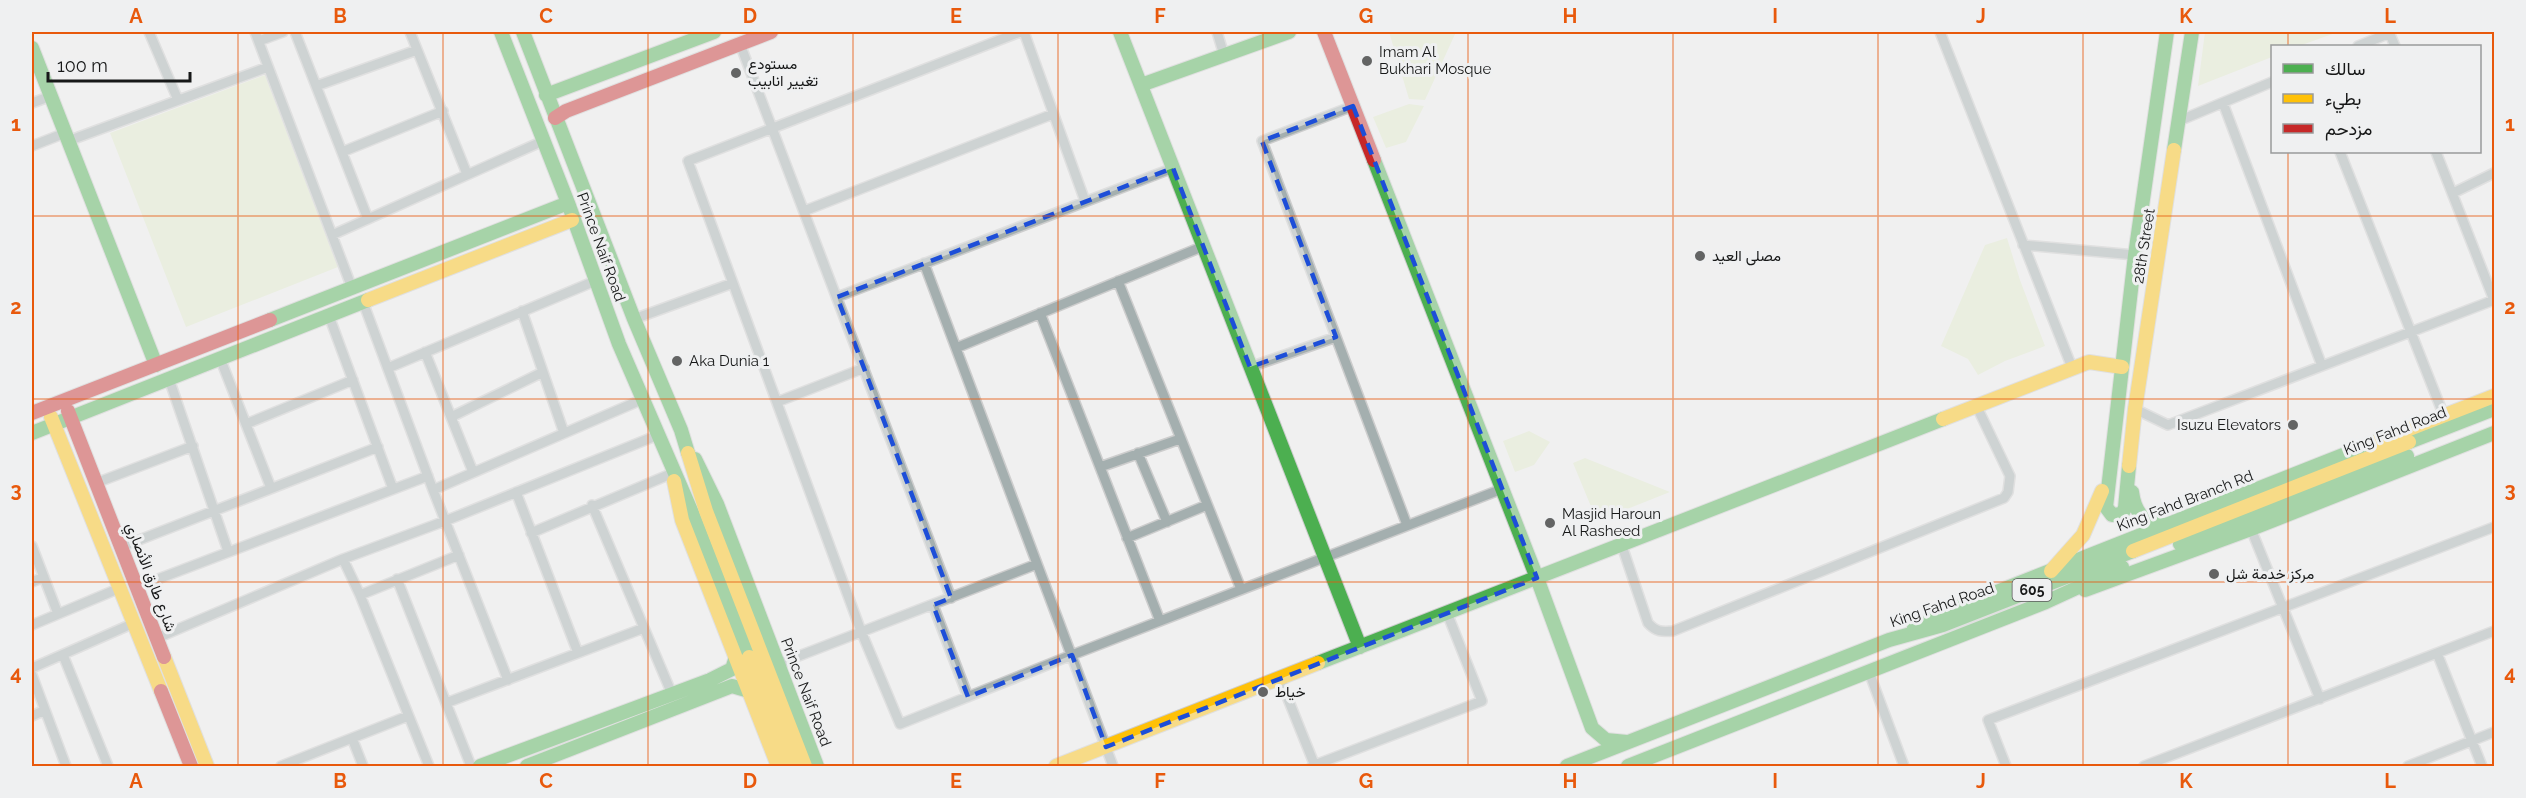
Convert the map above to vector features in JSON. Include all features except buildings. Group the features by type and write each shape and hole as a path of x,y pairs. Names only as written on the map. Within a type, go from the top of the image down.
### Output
{"main road":[{"name":"Prince Naif Road","path":"501,32 568,203 572,220 641,400 693,515 779,766"},
{"name":"Prince Naif Road","path":"523,32 634,320 681,430 717,504 817,766"},
{"path":"546,95 714,32"},
{"path":"555,118 589,102 771,32"},
{"path":"1120,32 1360,647"},
{"path":"1141,85 1289,32"},
{"path":"1324,32 1537,578 1592,728 1606,740 1629,742"},
{"name":"28th Street","path":"2111,463 2136,255 2167,32"},
{"name":"28th Street","path":"2130,465 2135,410 2181,120 2192,32"},
{"path":"32,48 156,365"},
{"path":"582,82 580,93 589,102"},
{"path":"32,413 568,203"},
{"path":"32,433 572,220"},
{"path":"509,226 517,241"},
{"path":"292,311 300,327"},
{"path":"1056,766 2089,362 2122,367"},
{"name":"King Fahd Branch Rd","path":"1889,640 1941,614 2494,396"},
{"name":"شارع طارق الأنصاري","path":"63,400 207,766"},
{"path":"47,407 190,766"},
{"name":"King Fahd Road","path":"1567,766 1889,640 1943,625 2494,409"},
{"name":"King Fahd Road","path":"1628,766 1646,763 2046,603 2110,571 2494,421"},
{"name":"Prince Naif Road","path":"681,430 706,511 805,766"},
{"path":"2046,603 2116,581 2494,433"},
{"path":"2111,463 2106,507 2113,516 2124,512 2130,465"},
{"path":"2051,571 2069,555 2086,533 2111,463"},
{"path":"2130,465 2135,512 2144,521 2169,525"},
{"name":"Prince Naif Road","path":"673,473 682,520 779,766"},
{"path":"480,766 732,669 736,657"},
{"path":"536,765 732,686 750,692"}],"street":[{"path":"149,32 178,100"},
{"path":"283,32 257,36 352,288"},
{"path":"295,32 368,219"},
{"path":"411,32 467,174"},
{"path":"1085,201 1022,32 688,161 861,631 900,724 1071,655 1502,489"},
{"path":"1217,32 1224,55"},
{"path":"1940,32 2073,370"},
{"path":"2360,45 2390,32"},
{"path":"740,44 951,598"},
{"path":"316,86 417,50"},
{"path":"32,146 178,100 268,67"},
{"path":"2181,120 2271,82"},
{"path":"32,104 51,96"},
{"path":"2223,103 2322,366"},
{"path":"1353,106 1262,141 1407,525"},
{"path":"342,152 443,111"},
{"path":"804,211 1053,114"},
{"path":"332,235 543,141"},
{"path":"2340,153 2444,416"},
{"path":"2135,410 2168,425 2494,300 2436,153"},
{"path":"837,297 1173,168"},
{"path":"2453,193 2494,173"},
{"path":"2023,245 2136,255"},
{"path":"956,348 1204,246"},
{"path":"924,263 1113,766"},
{"path":"388,368 595,280"},
{"path":"1118,282 1241,590"},
{"path":"634,320 733,284"},
{"path":"363,302 508,680"},
{"path":"522,311 564,433"},
{"path":"1040,313 1160,621"},
{"path":"328,316 393,489"},
{"path":"1250,367 1336,337"},
{"path":"425,352 473,472"},
{"path":"220,358 271,488"},
{"path":"777,402 864,368"},
{"path":"451,417 543,372"},
{"path":"169,379 228,551"},
{"path":"246,424 353,380"},
{"path":"433,489 641,400"},
{"path":"1622,546 1648,623 1654,629 1663,632 1674,631 2004,498 2011,484 2010,476 1977,407"},
{"path":"157,638 343,559 446,521 658,435"},
{"path":"1100,467 1180,439"},
{"path":"96,483 193,446"},
{"path":"121,547 378,447"},
{"path":"1138,453 1167,522"},
{"path":"531,532 673,473"},
{"path":"137,587 428,476"},
{"path":"516,492 578,653"},
{"path":"1127,538 1207,505"},
{"path":"592,506 672,694"},
{"path":"2006,766 1988,720 2494,527"},
{"path":"2251,529 2320,699"},
{"path":"32,546 58,614"},
{"path":"360,595 459,555"},
{"path":"343,559 360,595 429,766"},
{"path":"778,664 1037,564"},
{"path":"32,582 44,577"},
{"path":"397,579 471,766"},
{"path":"32,625 120,588"},
{"path":"933,605 968,697"},
{"path":"1280,678 1314,766 1482,701 1447,613"},
{"path":"32,668 134,623"},
{"path":"446,703 644,628"},
{"path":"2144,766 2494,631"},
{"path":"2437,653 2482,766"},
{"path":"63,655 108,766"},
{"path":"1869,672 1904,766"},
{"path":"32,675 66,766"},
{"path":"32,716 45,710"},
{"path":"281,766 408,716"},
{"path":"2408,766 2494,732"},
{"path":"352,738 363,766"},
{"path":"534,746 536,765"}],"highlighted area":[{"path":"1353,106 1537,578 1106,747 1072,655 968,697 933,605 951,598 837,297 1173,168 1250,367 1336,337 1262,141"}],"green space":[{"path":"1389,32 1456,32 1425,100 1409,99"},
{"path":"2205,32 2338,32 2302,45 2271,45 2271,57 2198,86"},
{"path":"265,75 338,267 186,327 110,133"},
{"path":"1409,104 1424,106 1406,142 1386,148 1373,117"},
{"path":"2007,238 2045,346 2005,361 1978,375 1968,359 1941,346 1985,245"},
{"path":"1529,431 1550,442 1534,465 1515,472 1503,441"},
{"path":"1585,458 1670,492 1597,521 1573,463"}],"traffic: fast":[{"path":"501,32 568,203 619,344 693,515 749,657"},
{"path":"523,32 634,319 681,430 688,453"},
{"path":"546,95 714,32"},
{"path":"1120,32 1360,647"},
{"path":"1141,85 1289,32"},
{"path":"2129,466 2125,508 2122,514 2112,515 2106,507 2135,255 2167,32"},
{"path":"2174,150 2192,32"},
{"path":"32,48 156,365"},
{"path":"1374,160 1537,578 1592,728 1606,740 1627,742"},
{"path":"270,320 568,203"},
{"path":"32,433 368,300"},
{"path":"2409,442 2494,409"},
{"path":"1318,663 1943,419"},
{"path":"2085,590 2251,529 2494,433"},
{"path":"1914,628 1941,614 2376,442"},
{"path":"2180,544 2407,456"},
{"path":"695,459 717,504 817,766"},
{"path":"2132,492 2136,507 2143,517 2154,523 2169,525"},
{"path":"1567,766 1889,640 1943,625 2133,551"},
{"path":"1628,766 2046,602 2122,567"},
{"path":"480,766 710,680 732,669 736,657"},
{"path":"527,766 732,686 749,691"}],"traffic: slow":[{"path":"2129,466 2135,409 2174,150"},
{"path":"368,300 572,220"},
{"path":"1943,419 2089,362 2122,367"},
{"path":"2376,442 2494,396"},
{"path":"51,417 161,691"},
{"path":"2133,551 2409,442"},
{"path":"688,453 706,511 805,766"},
{"path":"674,481 682,520 778,766"},
{"path":"2051,571 2083,535 2102,491"},
{"path":"164,657 207,766"},
{"path":"749,657 791,766"},
{"path":"1056,766 1318,663"}],"traffic: jam":[{"path":"555,118 566,111 771,32"},
{"path":"1324,32 1374,160"},
{"path":"32,413 270,320"},
{"path":"68,411 164,657"},
{"path":"161,691 191,766"}],"place":[{"name":"Imam Al Bukhari Mosque","path":"1367,61"},
{"name":"مستودع تغيير انابيب","path":"736,73"},
{"name":"مصلى العيد","path":"1700,256"},
{"name":"Aka Dunia 1","path":"677,361"},
{"name":"Isuzu Elevators","path":"2293,425"},
{"name":"Masjid Haroun Al Rasheed","path":"1550,523"},
{"name":"مركز خدمة شل","path":"2214,574"},
{"name":"خياط","path":"1263,692"}]}
